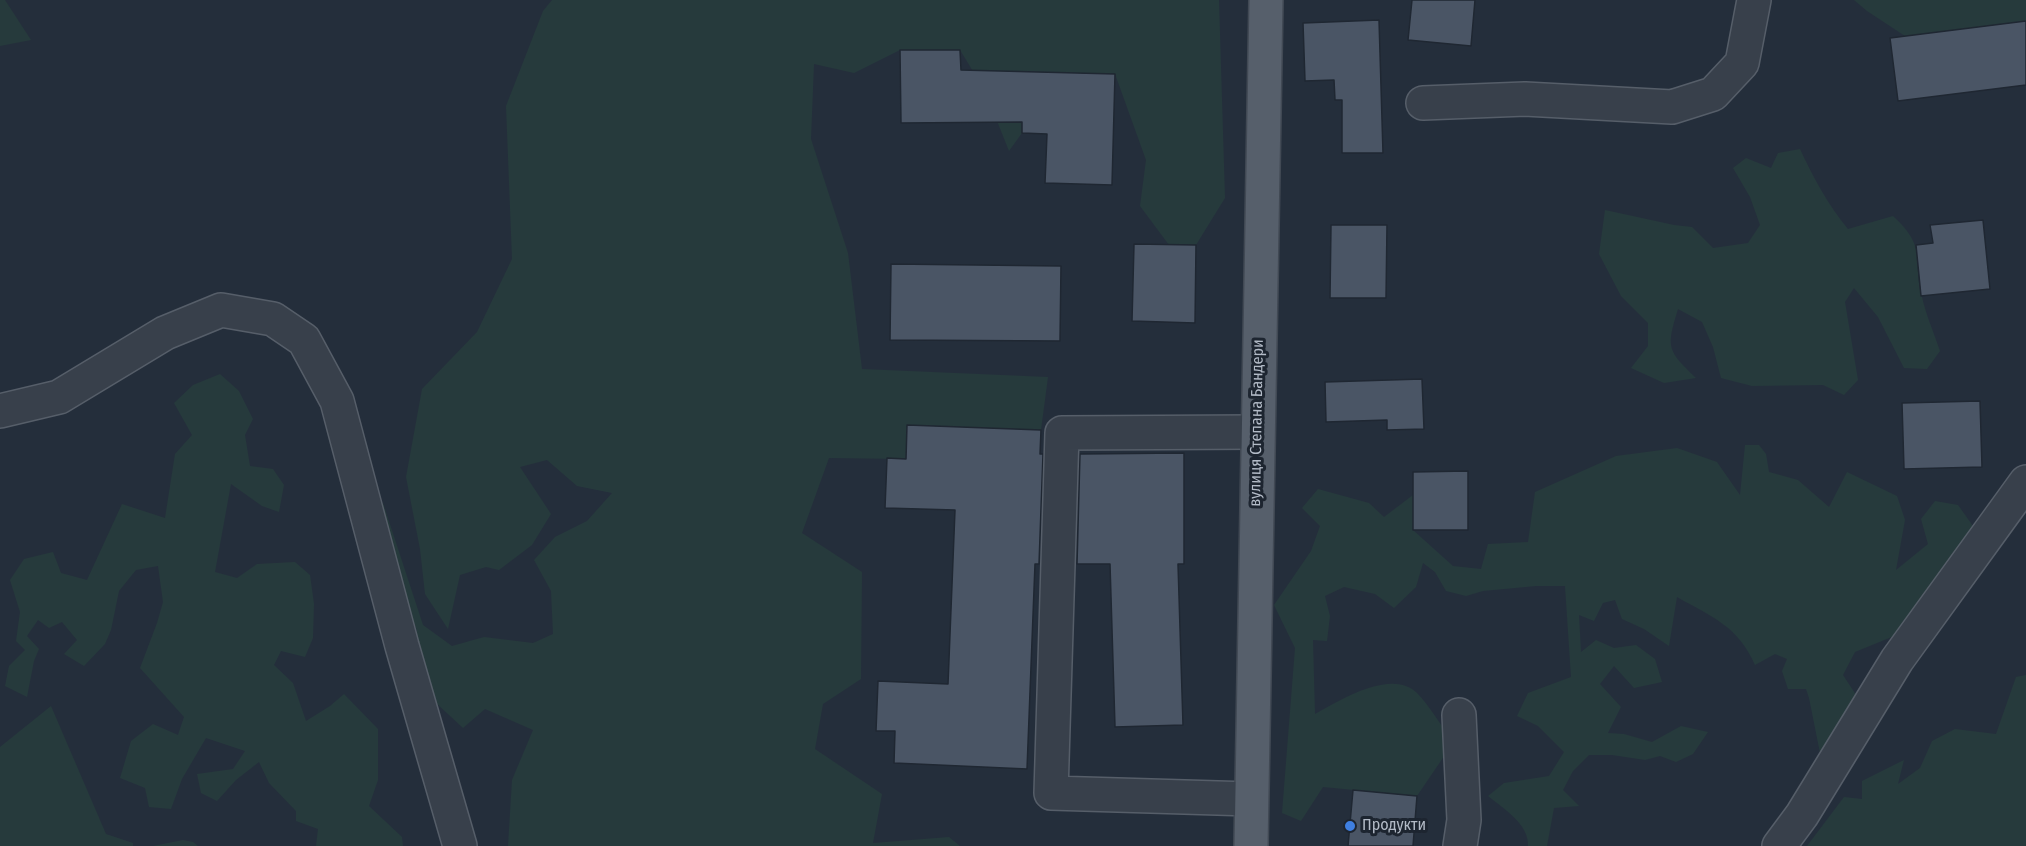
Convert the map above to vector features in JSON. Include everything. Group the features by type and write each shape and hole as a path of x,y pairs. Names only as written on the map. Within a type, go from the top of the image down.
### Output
{"main road":[{"name":"вулиця Степана Бандери","path":"1251,846 1266,0"}],"lane":[{"path":"1423,103 1525,99 1672,107 1713,94 1742,63 1754,0"},
{"path":"0,411 58,397 165,333 221,310 273,319 304,340 337,401 402,646 460,846"},
{"path":"1251,799 1051,793 1062,433 1257,432"},
{"path":"1779,846 1802,815 1897,660 2026,482"},
{"path":"1459,715 1464,820 1460,846"}],"green space":[{"path":"0,0 5,0 31,40 0,46"},
{"path":"552,0 1219,0 1225,198 1196,245 1169,245 1140,206 1146,160 1115,74 1023,72 1022,133 1009,151 985,91 960,50 900,50 854,73 814,64 811,139 848,253 862,369 1048,377 1041,430 907,425 906,459 829,458 802,533 862,572 861,679 823,704 815,749 882,794 873,843 949,837 960,846 508,846 512,780 533,730 485,709 463,728 435,702 407,643 417,631 372,510 383,503 423,625 452,646 484,637 533,643 553,634 551,591 534,560 555,537 587,521 612,493 577,486 547,460 520,467 551,514 532,545 499,570 486,567 460,575 448,629 425,594 420,549 406,477 422,389 477,332 512,259 506,106 543,11"},
{"path":"1854,0 2026,0 2026,21 1905,36"},
{"path":"1800,149 1821,190 1848,229 1893,216 1911,237 1917,254 1919,284 1924,304 1940,351 1927,369 1904,368 1878,317 1854,288 1845,302 1858,380 1844,395 1823,385 1752,386 1721,378 1713,347 1702,322 1678,309 1672,332 1672,348 1679,361 1696,378 1664,383 1631,368 1648,346 1648,323 1621,296 1599,254 1605,210 1692,227 1713,248 1748,243 1760,225 1750,197 1733,168 1746,158 1771,168 1778,153"},
{"path":"220,374 239,391 253,419 245,435 250,466 273,469 284,485 279,512 262,506 231,484 215,572 237,578 257,564 295,562 310,575 314,604 313,638 305,657 281,651 274,665 293,683 306,721 344,694 378,729 378,780 369,806 402,837 403,846 316,846 318,829 296,821 296,811 269,783 259,762 236,780 217,801 201,793 197,774 233,769 245,751 206,738 182,779 171,809 149,807 145,788 120,778 131,741 153,724 178,735 184,717 140,668 163,602 158,566 136,570 119,591 111,630 105,644 84,666 64,654 77,640 62,622 49,628 38,620 27,636 39,649 34,661 27,697 5,686 9,666 25,650 16,641 20,612 10,580 24,559 53,552 61,573 87,580 122,504 165,518 175,454 192,435 174,403 193,385"},
{"path":"1745,445 1759,445 1766,454 1769,472 1798,480 1829,507 1847,472 1897,496 1905,520 1896,570 1928,544 1921,519 1935,501 1958,505 1973,526 1967,551 1899,634 1855,652 1843,675 1862,704 1823,768 1809,698 1806,689 1788,689 1782,671 1787,659 1775,654 1755,665 1741,641 1723,624 1677,597 1669,646 1644,629 1622,619 1615,600 1603,603 1594,621 1579,615 1581,652 1596,640 1614,648 1636,645 1655,659 1662,682 1634,688 1614,666 1600,684 1621,707 1608,733 1624,734 1652,742 1681,726 1708,732 1693,754 1676,762 1660,756 1645,760 1612,755 1589,755 1573,771 1563,790 1579,806 1554,808 1547,846 1528,846 1520,824 1488,796 1504,783 1549,776 1564,752 1538,726 1517,716 1528,693 1571,677 1565,586 1483,591 1466,596 1446,591 1435,572 1423,563 1416,587 1394,608 1375,594 1344,587 1325,596 1330,616 1327,641 1313,640 1315,714 1366,689 1380,685 1406,686 1422,698 1453,743 1417,796 1323,787 1301,821 1282,813 1295,648 1274,605 1311,551 1320,526 1302,508 1318,489 1369,503 1384,517 1413,495 1413,530 1453,566 1481,569 1488,544 1528,542 1535,492 1616,456 1677,448 1717,462 1740,495"},
{"path":"2026,675 2026,846 1807,846 1844,797 1862,799 1862,781 1904,760 1898,784 1920,768 1932,741 1955,729 1996,734 2016,677"},
{"path":"51,706 106,834 133,843 133,846 0,846 0,747"},
{"path":"183,840 193,842 198,846 153,846"}],"building":[{"path":"1412,0 1475,0 1471,46 1408,40"},
{"path":"1379,20 1383,153 1342,153 1342,100 1335,100 1334,80 1305,81 1303,23"},
{"path":"2026,21 2026,85 1898,101 1890,38"},
{"path":"900,50 960,50 961,70 1115,74 1112,185 1045,183 1047,134 1022,133 1022,122 901,123"},
{"path":"1983,220 1990,289 1921,296 1916,245 1933,243 1930,225"},
{"path":"1331,225 1387,225 1386,298 1330,298"},
{"path":"1134,244 1196,245 1195,323 1132,321"},
{"path":"891,264 1061,266 1060,341 890,340"},
{"path":"1422,379 1424,429 1387,430 1387,420 1326,422 1325,382"},
{"path":"1980,401 1982,467 1904,469 1902,403"},
{"path":"907,425 1041,430 1040,454 1043,454 1039,564 1035,564 1027,769 894,763 895,731 876,731 878,681 948,684 955,510 885,508 887,458 906,459"},
{"path":"1184,453 1184,564 1178,564 1183,725 1115,727 1110,564 1077,564 1080,454"},
{"path":"1468,471 1468,530 1413,530 1413,472"},
{"path":"1353,790 1417,796 1413,846 1348,846"}],"place":[{"name":"Продукти","path":"1350,826"}]}
